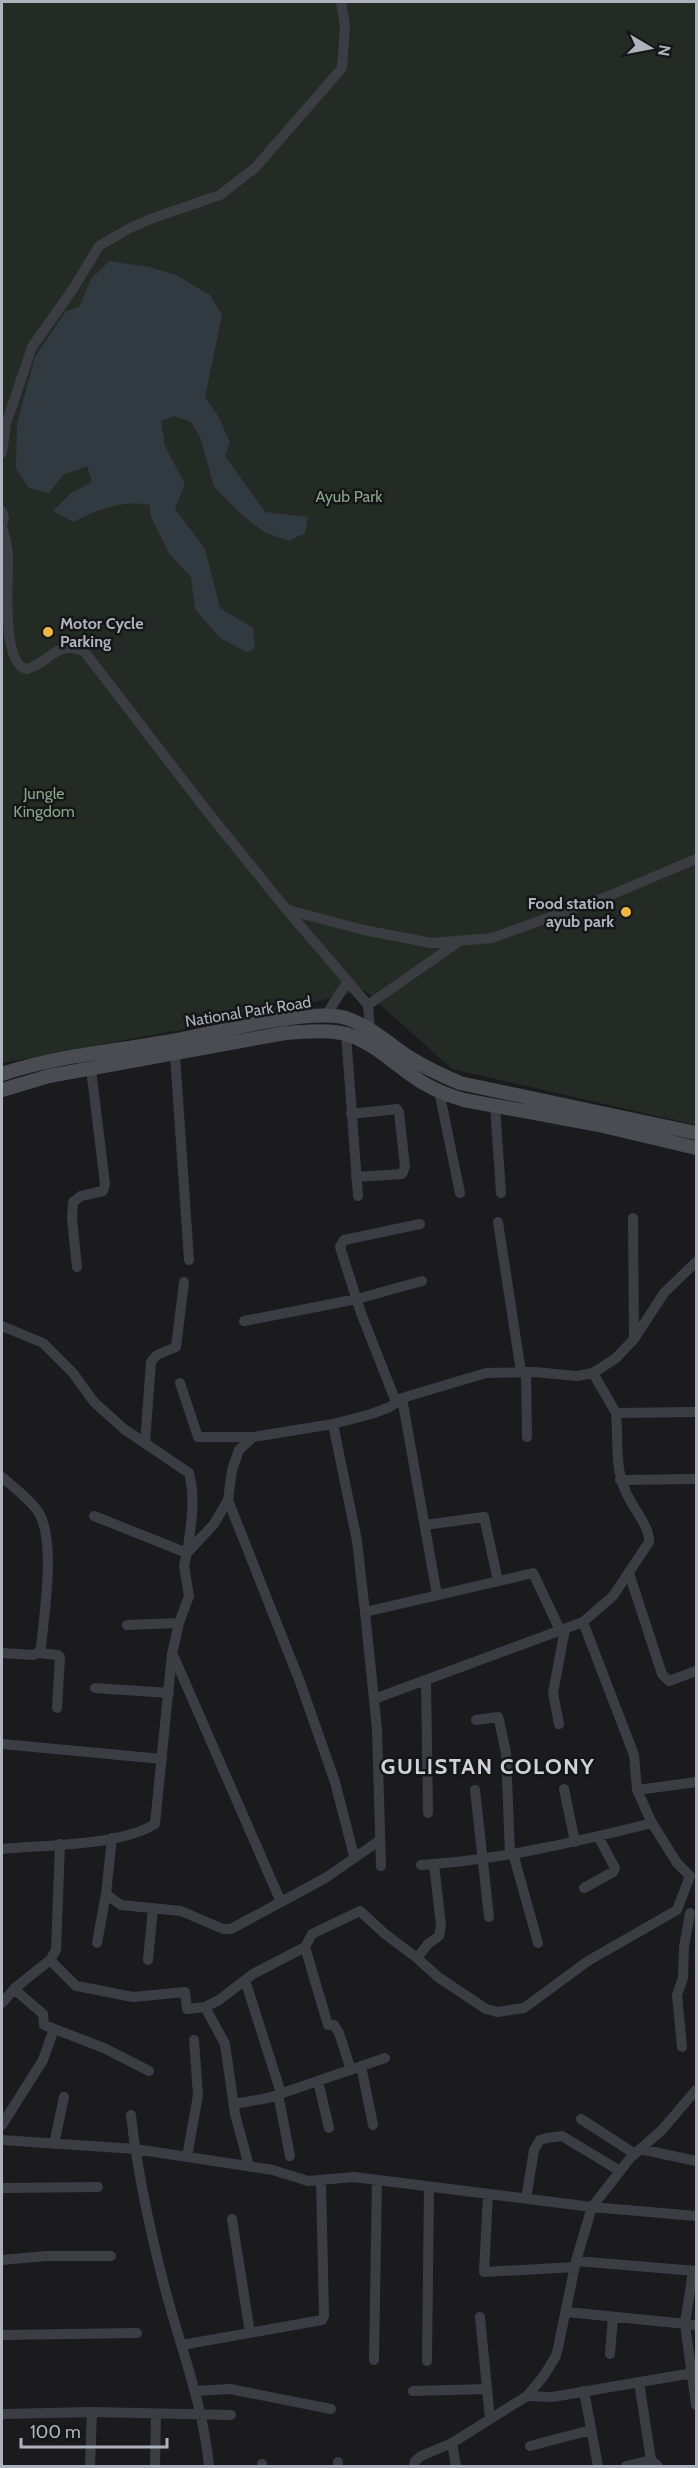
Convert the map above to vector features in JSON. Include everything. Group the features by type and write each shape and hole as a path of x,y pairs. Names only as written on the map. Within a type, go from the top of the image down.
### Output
{"main road":[{"name":"National Park Road","path":"2,1074 37,1063 84,1053 169,1042 279,1020 326,1015 344,1018 370,1029 428,1068 460,1083 696,1132"},
{"name":"National Park Road","path":"2,1090 50,1076 285,1033 346,1034 439,1091 464,1100 599,1125 696,1148"}],"street":[{"path":"2,453 6,424 32,347 73,289 99,246 153,218 220,195 255,168 342,68 345,26 341,2"},
{"path":"2,511 4,518 2,525 8,554 3,615 14,661 20,667 27,669 61,648 72,647 84,651 206,810 368,1005 370,1029 363,1043"},
{"path":"287,910 431,944 458,943 492,938 606,897 696,859"},
{"path":"304,930 310,917"},
{"path":"368,1005 458,943"},
{"path":"326,1015 348,981"},
{"path":"346,1034 358,1196"},
{"path":"175,1054 189,1260"},
{"path":"77,1267 72,1219 73,1202 81,1196 103,1191 105,1184 91,1069"},
{"path":"439,1091 460,1193"},
{"path":"495,1106 501,1193"},
{"path":"351,1114 397,1109 405,1167 402,1174 356,1177"},
{"path":"633,1218 634,1338"},
{"path":"498,1222 523,1372 527,1437"},
{"path":"420,1224 344,1240 340,1243 357,1299 399,1400 437,1595"},
{"path":"180,1383 198,1437 253,1437 333,1424 371,1414 390,1407 399,1400 486,1373 523,1372 577,1376 593,1373 616,1358 634,1338 664,1293 696,1262"},
{"path":"244,1321 357,1299 422,1281"},
{"path":"145,1443 152,1362 157,1356 176,1347 184,1282"},
{"path":"2,1326 44,1343 73,1372 94,1402 124,1429 189,1473 192,1487 192,1515 184,1566 189,1596 179,1623 172,1654 155,1824 147,1829 112,1838 2,1849"},
{"path":"374,1699 583,1622 613,1596 629,1573 650,1537 620,1480 617,1465 616,1413 593,1373"},
{"path":"616,1413 696,1412"},
{"path":"333,1424 357,1541 365,1612 374,1699 381,1866"},
{"path":"187,1553 214,1524 228,1500 232,1470 239,1450 253,1437"},
{"path":"2,1477 39,1512 45,1533 48,1557 39,1653"},
{"path":"620,1480 696,1479"},
{"path":"228,1500 300,1682 334,1782 354,1857"},
{"path":"94,1516 187,1553"},
{"path":"425,1526 484,1517 498,1581"},
{"path":"365,1612 533,1573 562,1630 553,1694 559,1724"},
{"path":"629,1573 662,1674 669,1681 696,1671"},
{"path":"50,1960 76,1986 133,1997 185,1992 187,2009 205,2007 219,2000 245,1980 305,1947 312,1934 360,1911 438,1977 486,2009 497,2012 524,2008 588,1960 677,1910 693,1873 677,1863 652,1823 637,1790 634,1755 583,1622"},
{"path":"127,1625 179,1623"},
{"path":"2,1653 58,1654 60,1657 57,1708"},
{"path":"172,1654 281,1902"},
{"path":"426,1680 428,1814"},
{"path":"95,1688 169,1693"},
{"path":"476,1720 493,1717 498,1717 499,1720 506,1753 511,1853 538,1943"},
{"path":"2,1744 162,1759"},
{"path":"637,1790 696,1782"},
{"path":"564,1789 575,1842"},
{"path":"475,1790 489,1917"},
{"path":"421,1865 545,1849 652,1823"},
{"path":"584,1888 614,1872 615,1868 598,1836"},
{"path":"97,1943 106,1894 112,1838"},
{"path":"106,1894 121,1905 181,1911 224,1929 231,1929 327,1877 380,1840"},
{"path":"2,2003 14,1989 50,1960 56,1950 60,1844"},
{"path":"417,1958 428,1944 440,1936 434,1864"},
{"path":"148,1960 153,1908"},
{"path":"677,1910 693,1914 684,1947 683,1978 678,1995 682,2047"},
{"path":"305,1947 328,2025 334,2025 339,2032 356,2068 373,2125"},
{"path":"245,1980 280,2094 290,2156"},
{"path":"14,1989 43,2014 42,2023 104,2048 149,2072"},
{"path":"205,2007 225,2044 234,2104 249,2166"},
{"path":"2,2125 43,2060 54,2029"},
{"path":"187,2157 198,2095 194,2040"},
{"path":"234,2104 280,2094 385,2058"},
{"path":"318,2081 329,2128"},
{"path":"414,2466 415,2461 421,2456 452,2443 527,2396 543,2377 556,2356 576,2264 592,2207 620,2171 662,2130 696,2090"},
{"path":"54,2144 64,2097"},
{"path":"131,2115 135,2150 164,2284 202,2414 209,2466"},
{"path":"581,2119 638,2151 696,2162"},
{"path":"526,2199 534,2150 540,2140 562,2136 620,2171"},
{"path":"2,2140 135,2150 273,2170 308,2181 354,2177 592,2207 696,2216"},
{"path":"182,2345 318,2322 324,2316 321,2180"},
{"path":"374,2360 377,2180"},
{"path":"2,2188 98,2187"},
{"path":"427,2361 429,2187"},
{"path":"488,2194 484,2272 576,2264 694,2271 691,2325 696,2405"},
{"path":"232,2219 250,2333"},
{"path":"2,2260 46,2256 111,2256"},
{"path":"567,2312 691,2325"},
{"path":"480,2317 490,2419"},
{"path":"610,2354 613,2317"},
{"path":"2,2335 137,2333"},
{"path":"527,2396 552,2397 693,2373"},
{"path":"626,2466 655,2463 639,2382"},
{"path":"195,2391 230,2389 331,2409"},
{"path":"413,2391 487,2389"},
{"path":"584,2391 598,2466"},
{"path":"2,2414 92,2412 231,2415"},
{"path":"90,2466 92,2412"},
{"path":"155,2466 156,2414"},
{"path":"530,2446 591,2430"},
{"path":"452,2443 456,2466"}],"green space":[{"name":"Ayub Park","path":"2,2 696,2 696,1125 452,1069 364,990 260,1015 2,1063"}],"shaded area":[{"path":"109,261 149,267 176,275 210,295 222,315 205,397 218,416 230,442 225,456 265,512 308,517 305,533 289,541 264,532 242,515 214,487 201,439 191,422 174,416 161,421 165,446 185,484 175,509 205,549 220,608 253,628 255,648 247,652 220,638 195,609 191,577 170,555 150,515 150,505 129,504 110,507 73,522 53,511 71,493 92,482 87,466 63,475 49,493 29,488 16,469 17,424 35,357 66,311 79,307 91,279"}],"place":[{"name":"Motor Cycle Parking","path":"48,632"},
{"name":"Food station ayub park","path":"626,912"}],"district":[{"name":"GULISTAN COLONY","path":"488,1766"}],"park label":[{"name":"Jungle Kingdom","path":"44,802"}]}
